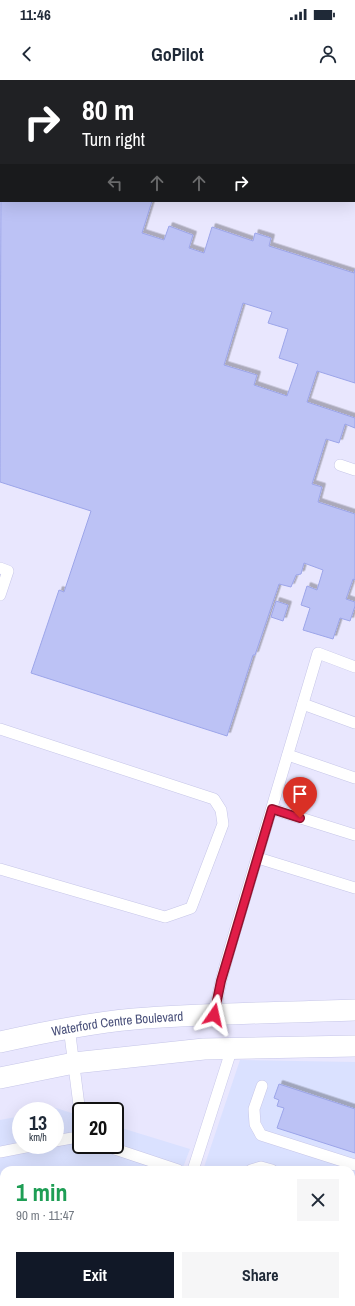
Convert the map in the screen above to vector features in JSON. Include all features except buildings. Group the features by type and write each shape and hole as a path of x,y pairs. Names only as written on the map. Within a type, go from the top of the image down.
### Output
{"street":[{"name":"Waterford Centre Boulevard","path":"0,1042 69,1027 133,1019 355,1010"},
{"path":"0,1078 74,1063 204,1049 355,1046"}],"lane":[{"path":"340,465 355,470"},
{"path":"0,568 8,571 0,595"},
{"path":"214,1015 221,981 318,653 355,667"},
{"path":"303,704 355,723"},
{"path":"0,729 214,799 221,810 223,824 191,908 164,917 0,869"},
{"path":"288,755 355,778"},
{"path":"272,809 355,835"},
{"path":"258,858 355,888"},
{"path":"69,1027 79,1102"},
{"path":"194,1166 232,1048"},
{"path":"262,1086 254,1109 255,1124 262,1135 355,1165"},
{"path":"0,1152 12,1150"},
{"path":"124,1152 166,1166"}],"shaded area":[{"path":"240,1060 355,1062 355,1166 204,1166"},
{"path":"64,1111 72,1113 72,1154 124,1154 124,1129 190,1149 184,1166 0,1166 0,1120 12,1118 12,1154 64,1154"}],"route":[{"path":"214,1015 230,948 272,809 300,818"}]}
